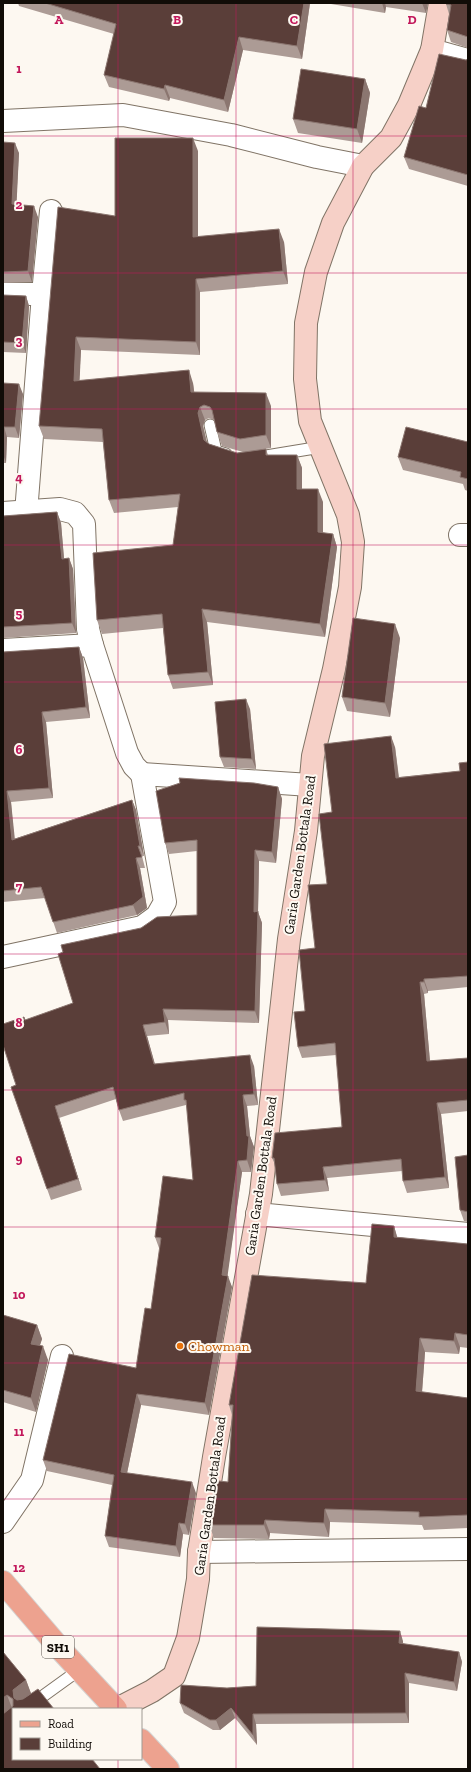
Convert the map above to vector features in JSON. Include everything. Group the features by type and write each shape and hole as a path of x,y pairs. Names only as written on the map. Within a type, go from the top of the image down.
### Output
{"main road":[{"name":"SH1","path":"3,1582 79,1670 116,1708"},
{"path":"142,1741 168,1769"}],"street":[{"name":"Garia Garden Bottala Road","path":"119,1708 152,1692 174,1676 188,1638 198,1579 199,1552 230,1363 257,1214 271,1109 289,939 306,831 313,756 334,669 350,587 353,542 348,515 310,421 305,379 306,323 316,272 333,223 363,166 391,138 409,105 432,50 440,3"},
{"path":"432,50 468,60"},
{"path":"3,122 123,115 231,135 316,157 363,166"},
{"path":"26,513 51,211"},
{"path":"3,294 43,294"},
{"path":"3,513 26,513 60,509 75,513 84,524 88,629 127,753 134,766 142,774 165,902 158,916 142,927 3,957"},
{"path":"3,650 92,645"},
{"path":"142,774 310,785"},
{"path":"257,1214 468,1234"},
{"path":"3,1522 32,1480 62,1356"},
{"path":"199,1552 468,1549"}],"lane":[{"path":"210,425 216,452 237,458"},
{"path":"251,458 321,447"},
{"path":"26,1708 79,1670"}],"building":[{"path":"45,3 304,3 297,46 239,37 224,100 165,85 164,89 104,75 116,24"},
{"path":"446,3 468,3 468,37 447,30 451,5"},
{"path":"439,54 466,60 468,59 468,175 404,157 419,106 426,108"},
{"path":"301,69 365,79 357,129 293,119"},
{"path":"115,138 193,138 193,237 279,229 283,271 196,279 196,342 76,337 74,381 189,370 191,392 266,393 266,435 240,439 217,432 212,410 210,407 204,405 200,407 198,413 204,440 209,444 237,453 266,449 266,455 297,455 297,489 318,489 318,532 333,534 320,624 202,609 208,672 168,675 162,614 97,620 93,553 173,545 180,494 109,500 102,429 39,426 58,207 115,216"},
{"path":"3,142 15,143 12,204 34,206 28,271 3,272"},
{"path":"3,295 26,296 22,343 3,342"},
{"path":"3,383 19,384 15,427 4,427 3,442"},
{"path":"406,427 468,442 468,479 460,477 461,472 398,457"},
{"path":"57,512 62,559 69,558 72,623 3,627 3,516"},
{"path":"353,618 395,624 385,703 342,697"},
{"path":"79,647 86,707 42,712 49,788 7,791 12,840 132,800 140,846 138,846 142,857 136,858 143,897 133,905 53,922 41,887 3,891 3,652"},
{"path":"246,699 252,759 220,757 215,702"},
{"path":"391,736 396,778 460,771 459,763 468,762 468,976 424,979 424,982 420,982 427,1061 468,1058 468,1100 437,1103 445,1177 403,1181 401,1159 323,1167 325,1180 277,1184 274,1158 272,1158 275,1133 342,1127 335,1043 298,1047 294,1012 305,1011 299,950 315,948 308,885 327,884 319,814 332,812 324,744"},
{"path":"179,778 254,783 278,787 272,852 255,850 254,912 258,911 255,1011 163,1009 165,1022 143,1025 154,1064 250,1055 254,1094 243,1095 247,1136 249,1136 247,1160 238,1161 222,1275 228,1276 205,1403 137,1394 121,1472 192,1482 185,1524 179,1523 176,1546 105,1536 114,1475 43,1460 69,1354 136,1368 145,1308 151,1309 161,1238 155,1237 163,1176 193,1180 186,1100 184,1100 184,1093 119,1110 113,1087 55,1106 78,1179 47,1189 11,1087 16,1085 3,1045 3,1024 24,1017 25,1020 73,1003 58,954 63,952 61,945 141,928 157,917 197,915 197,840 165,843 156,791 180,783"},
{"path":"468,1155 468,1212 460,1210 455,1157"},
{"path":"372,1224 394,1226 394,1237 468,1244 468,1335 455,1333 454,1341 420,1338 416,1391 468,1398 468,1515 419,1517 419,1512 325,1509 324,1523 265,1520 264,1525 209,1525 215,1483 218,1484 219,1481 228,1482 233,1405 229,1405 252,1275 366,1283"},
{"path":"3,1315 37,1325 31,1344 43,1346 31,1398 3,1390"},
{"path":"257,1627 400,1631 399,1643 459,1652 454,1682 405,1673 406,1713 253,1714 253,1735 231,1708 216,1720 210,1720 180,1703 181,1685 227,1688 256,1686"},
{"path":"3,1652 26,1680 13,1690 14,1698 17,1700 23,1699 38,1689 53,1708 12,1708 12,1760 93,1760 100,1769 3,1769 3,1714 13,1706 13,1699 7,1695 3,1698"}],"place":[{"name":"Chowman","path":"180,1346"}]}
